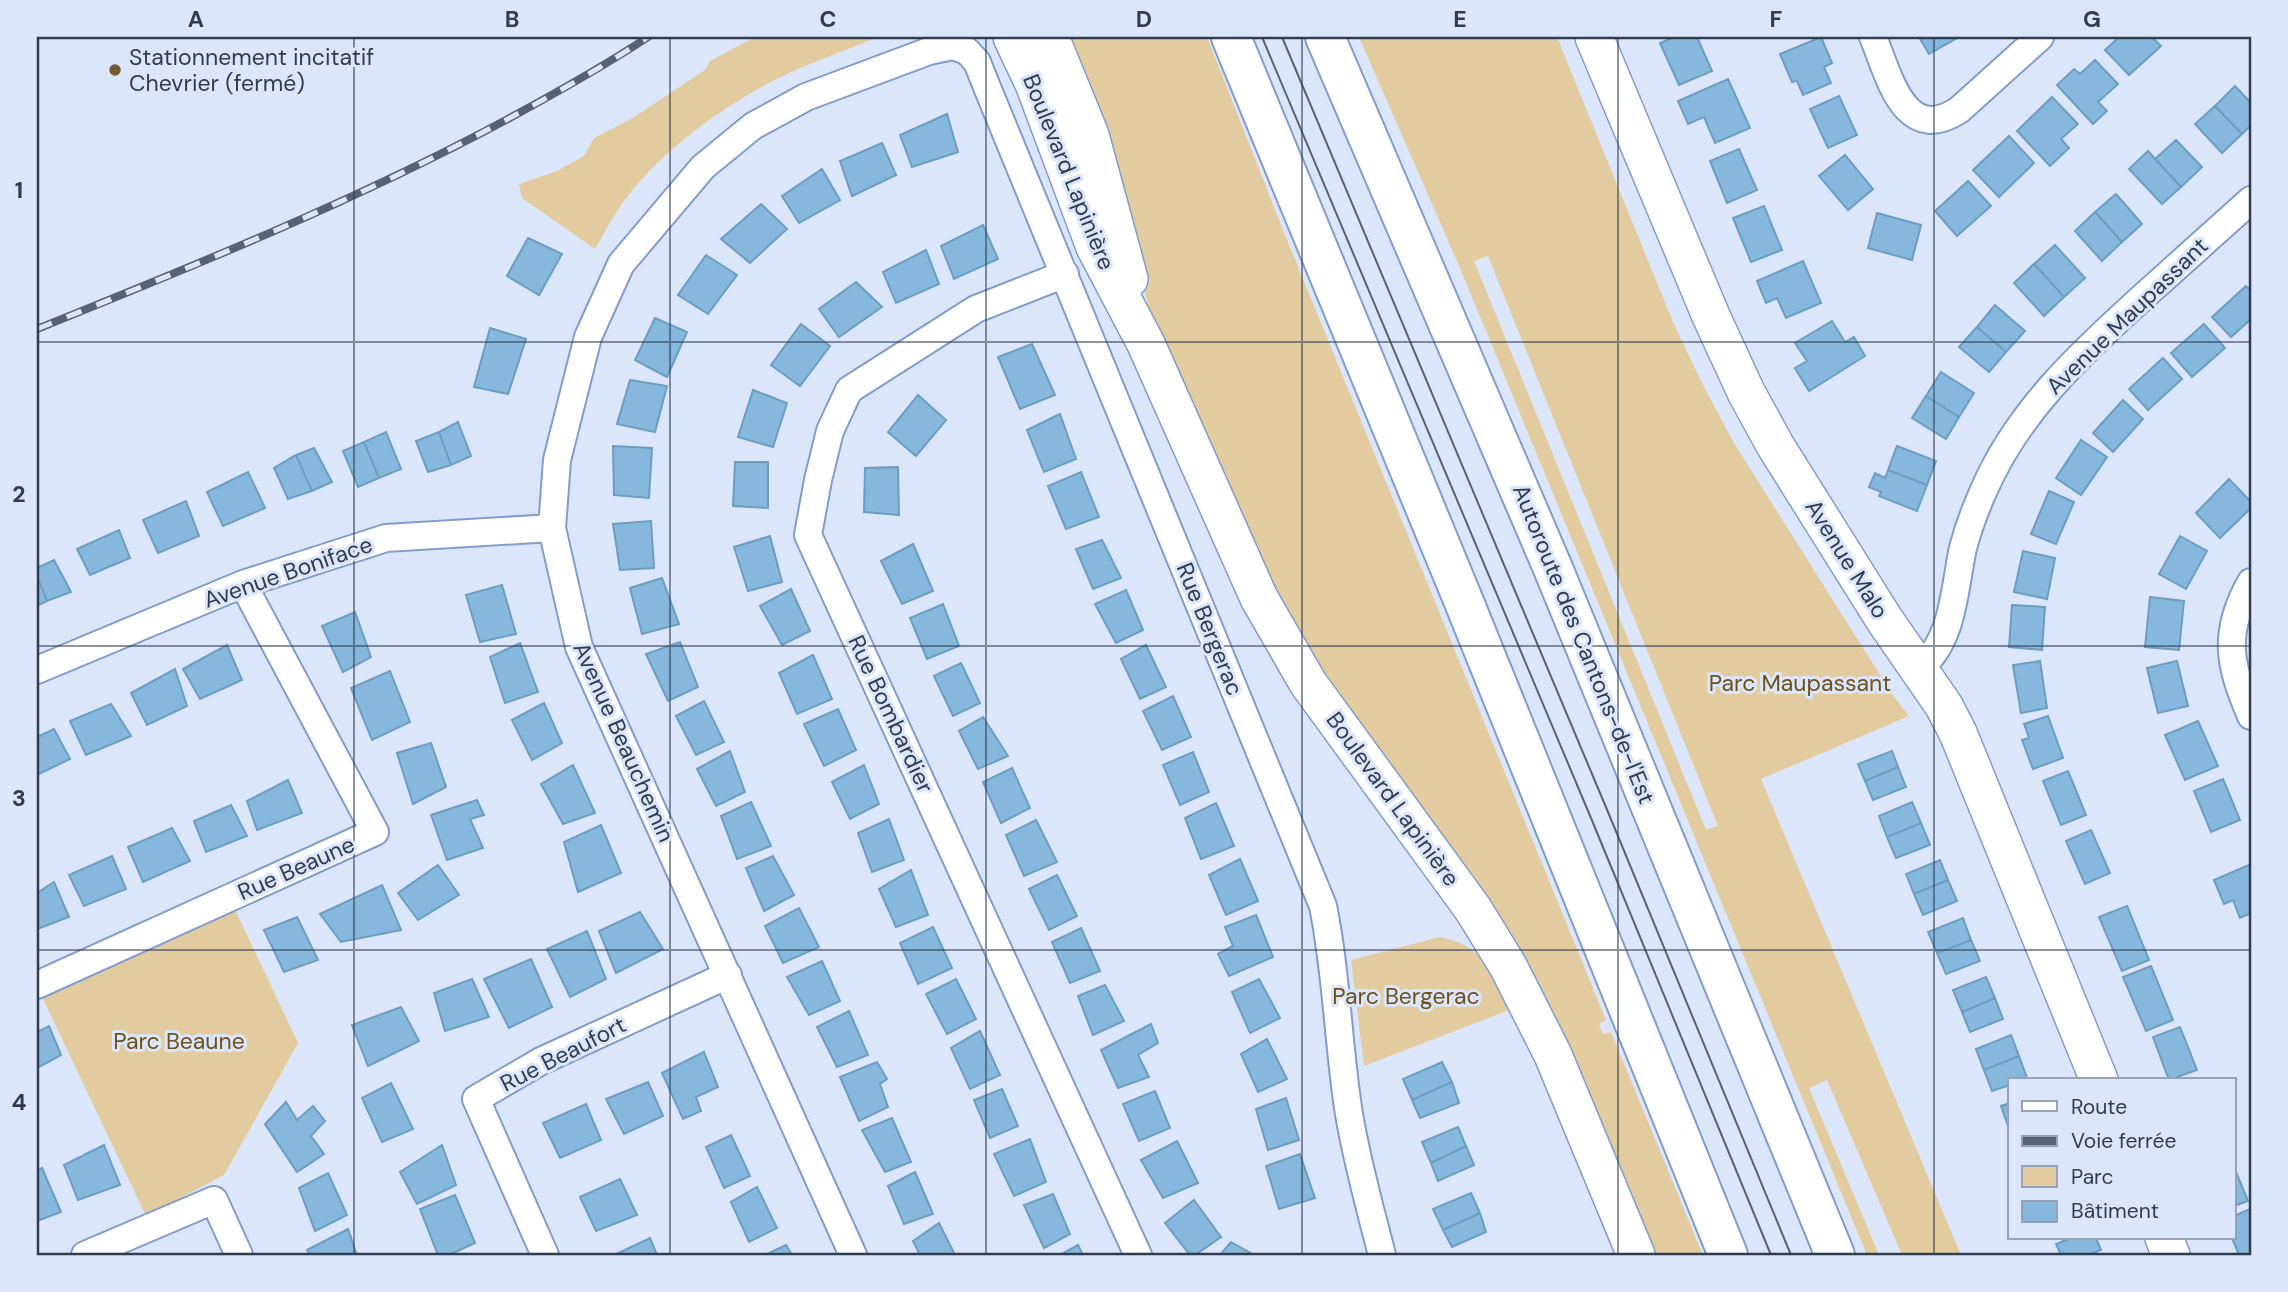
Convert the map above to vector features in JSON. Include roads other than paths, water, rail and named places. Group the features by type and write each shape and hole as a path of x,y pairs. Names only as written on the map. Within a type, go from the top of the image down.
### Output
{"highway":[{"path":"1231,37 1464,602 1728,1255"},
{"name":"Autoroute des Cantons-de-l'Est","path":"1325,37 1543,543 1835,1255"}],"main road":[{"name":"Boulevard Lapinière","path":"1012,37 1035,86 1095,247 1146,344 1244,567 1308,683 1473,909 1521,989 1553,1055 1636,1255"},
{"name":"Boulevard Lapinière","path":"1050,37 1090,135 1146,344"},
{"name":"Avenue Malo","path":"1594,37 1711,316 1746,392 1775,445 1884,619 1944,706 1958,733 2098,1078"}],"street":[{"path":"1873,37 1902,104 1912,114 1932,121 1945,118 1959,110 2040,37"},
{"name":"Rue Bergerac","path":"941,48 961,48 976,62 1323,906 1334,974 1349,1113 1382,1255"},
{"name":"Avenue Beauchemin","path":"853,1255 579,647 552,528 556,460 588,337 621,264 703,167 753,125 806,97 901,60 941,48"},
{"name":"Avenue Maupassant","path":"1918,669 1937,651 1944,637 1964,544 1983,491 2016,430 2053,382 2094,341 2251,200"},
{"name":"Rue Bombardier","path":"1065,274 976,309 849,390 830,431 808,535 1138,1255"},
{"name":"Avenue Boniface","path":"37,670 243,583 386,538 552,528"},
{"path":"2251,582 2238,606 2232,633 2233,667 2251,716"},
{"name":"Rue Beaune","path":"37,985 375,832 243,583"},
{"name":"Rue Beaufort","path":"545,1255 477,1099 541,1061 728,975"},
{"path":"85,1255 214,1199 239,1255"}],"tram line":[{"path":"1262,37 1591,818 1771,1255"},
{"path":"1282,37 1791,1255"}],"railway":[{"path":"37,329 215,256 391,178 524,110 648,37"}],"place":[{"name":"Stationnement incitatif Chevrier (fermé)","path":"115,70"}],"park label":[{"name":"Parc Maupassant","path":"1800,683"},
{"name":"Parc Bergerac","path":"1406,996"},
{"name":"Parc Beaune","path":"179,1041"}]}
